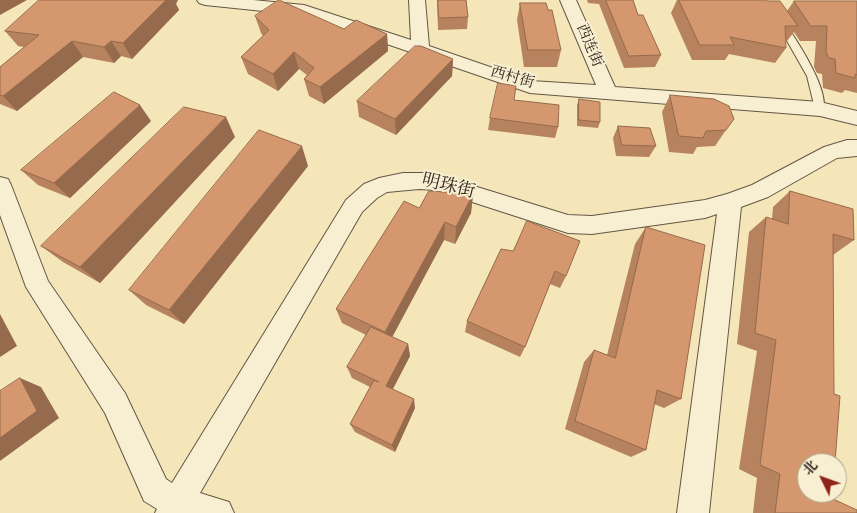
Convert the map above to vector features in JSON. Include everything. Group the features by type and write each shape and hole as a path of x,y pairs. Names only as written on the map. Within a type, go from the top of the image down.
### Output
{"street":[{"name":"西村街","path":"205,0 270,3 304,10 530,87 608,91 820,110 857,118"},
{"path":"417,0 420,49"},
{"name":"西连街","path":"568,0 608,91"},
{"name":"明珠街","path":"174,508 354,206 373,190 394,183 414,180 435,182 568,224 592,226 705,209 730,202 760,191 831,152 847,148 857,148"},
{"path":"0,185 38,287 115,403 155,490 174,508 218,513"},
{"path":"693,513 730,202"}],"lane":[{"path":"777,17 798,49 819,94 820,110"}],"building":[{"path":"39,0 166,0 123,43 111,41 104,47 72,41 3,96 0,95 0,67 39,35 5,31"},
{"path":"279,0 344,29 356,20 387,34 320,87 304,79 314,68 294,52 273,74 241,57 269,30 255,16"},
{"path":"438,0 466,0 468,17 439,18"},
{"path":"606,0 633,0 638,15 643,15 661,55 629,56"},
{"path":"679,0 780,1 798,26 785,26 786,48 730,37 734,45 700,45"},
{"path":"794,1 857,1 857,75 855,74 855,78 836,73 835,59 829,58 826,52 827,26 811,26"},
{"path":"520,3 546,3 548,10 552,10 561,50 528,50"},
{"path":"415,46 421,46 453,59 395,119 357,101"},
{"path":"498,83 516,86 514,100 559,105 558,127 490,118"},
{"path":"114,92 140,105 54,183 21,170"},
{"path":"670,95 714,99 729,106 734,119 726,130 706,131 703,138 679,136"},
{"path":"579,99 600,102 600,122 579,120"},
{"path":"184,107 226,117 80,267 41,246"},
{"path":"618,126 650,128 656,146 622,145"},
{"path":"259,130 302,146 169,310 129,290"},
{"path":"429,191 473,194 456,227 445,222 385,332 336,309 404,201 419,208"},
{"path":"790,191 853,209 854,240 833,234 834,394 840,396 836,453 797,453 797,503 842,503 857,510 857,513 775,513 780,474 760,465 776,340 755,333 766,217 788,224"},
{"path":"527,221 580,241 566,276 555,271 525,347 467,321 501,249 513,251"},
{"path":"646,227 705,245 681,399 657,390 646,450 575,421 594,350 615,358"},
{"path":"371,327 408,344 386,386 414,399 392,445 350,424 374,380 379,382 347,367"},
{"path":"20,378 37,411 0,438 0,391"}]}
